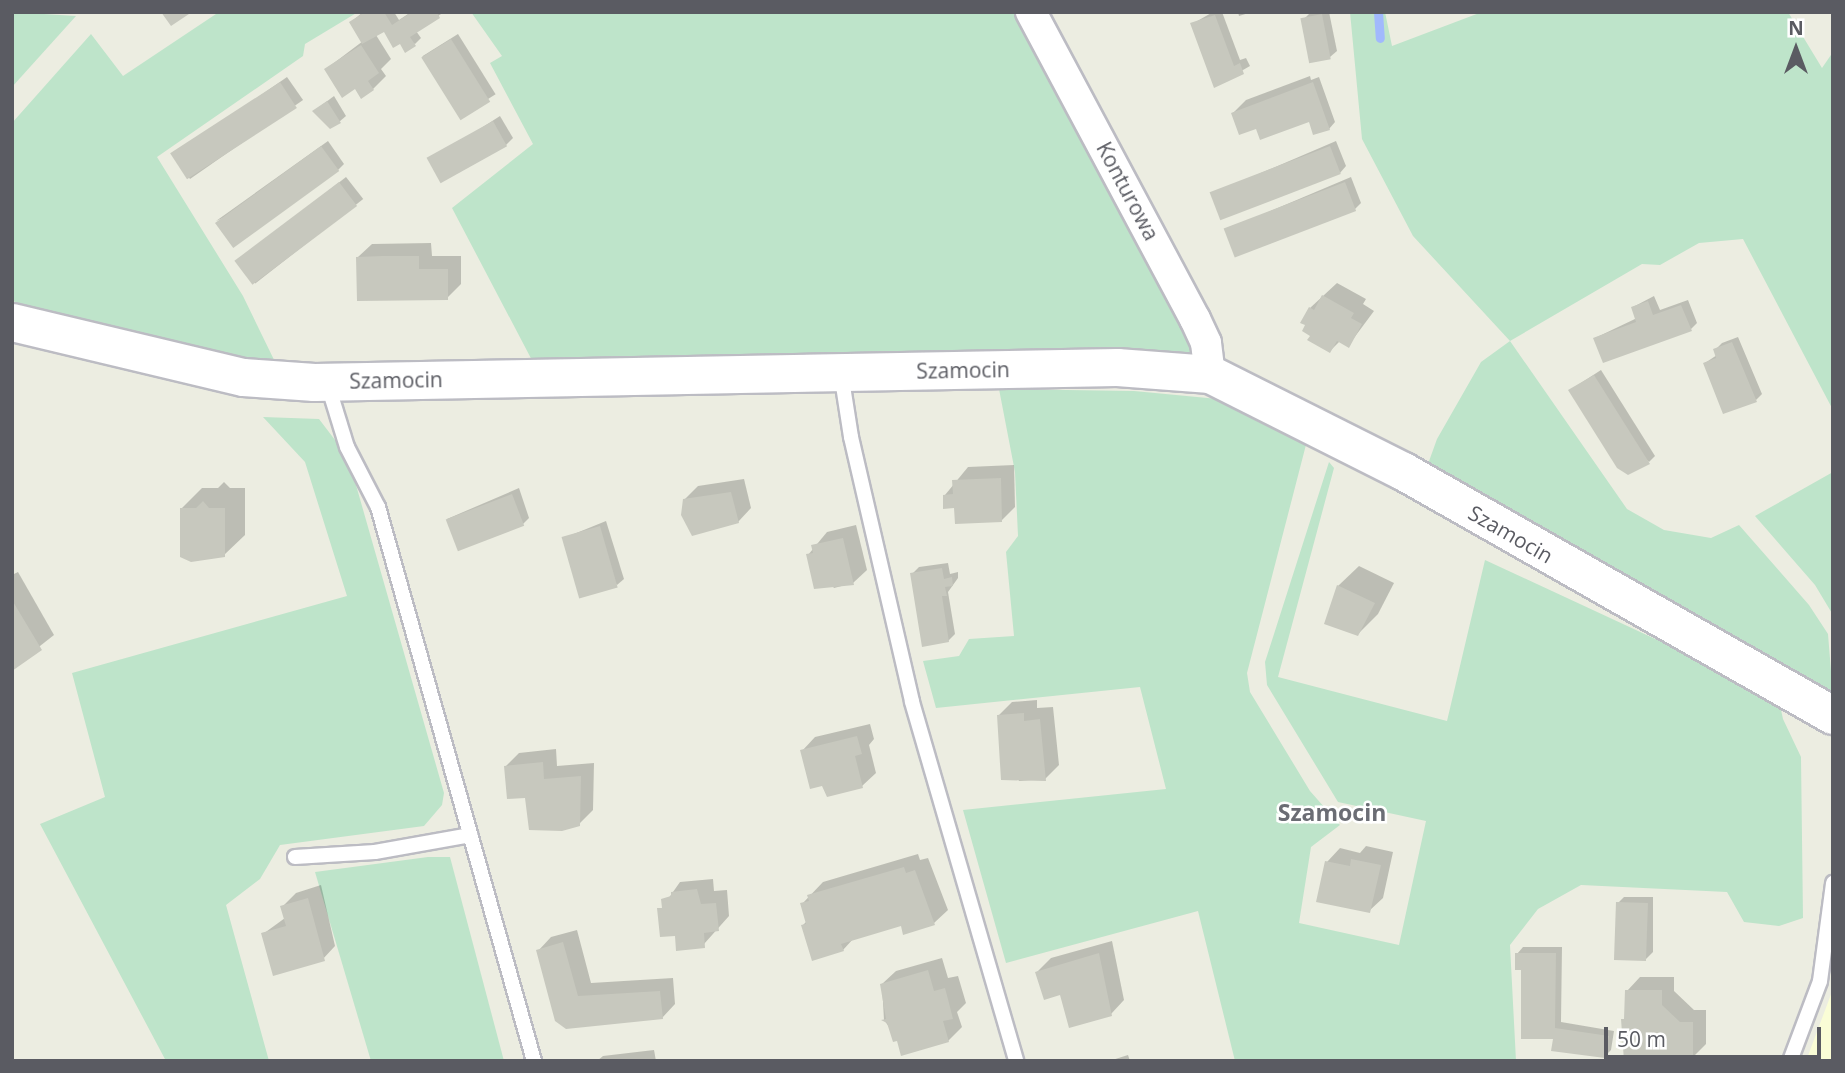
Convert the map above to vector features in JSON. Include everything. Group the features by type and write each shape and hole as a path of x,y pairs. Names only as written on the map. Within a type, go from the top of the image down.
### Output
{"street":[{"name":"Konturowa","path":"1031,12 1195,319 1206,343 1210,374"},
{"name":"Szamocin","path":"12,322 243,377 327,381 1117,367 1210,374 1403,471 1833,715"}],"lane":[{"path":"841,372 851,437 912,702 1016,1061"},
{"path":"327,381 347,447 378,507 534,1061"},
{"path":"295,857 375,852 470,835"},
{"path":"1790,1061 1820,981 1833,883"}],"shaded area":[{"path":"12,12 76,16 12,87"},
{"path":"219,12 358,12 305,44 303,56 157,157 243,296 278,368 223,361 12,301 12,123 91,34 123,76"},
{"path":"471,12 1022,12 1197,348 1186,362 535,366 452,208 533,144 490,63 502,56"},
{"path":"1350,12 1385,12 1392,46 1482,12 1788,12 1822,68 1833,52 1833,410 1743,239 1699,243 1660,265 1642,264 1510,341 1413,236 1362,139"},
{"path":"1510,341 1627,509 1664,530 1711,538 1739,525 1809,605 1828,634 1833,696 1428,464 1437,439 1481,362"},
{"path":"999,389 1134,391 1218,399 1308,437 1247,673 1250,692 1310,791 1340,825 1311,847 1299,923 1399,945 1426,821 1338,802 1267,685 1265,662 1329,462 1334,468 1278,677 1447,721 1485,560 1778,696 1783,719 1801,757 1803,918 1779,926 1744,922 1727,892 1581,885 1538,909 1510,945 1516,1061 1235,1061 1198,911 1006,963 963,810 1166,789 1140,687 936,708 923,661 959,656 969,639 1014,636 1006,552 1018,536 1015,472"},
{"path":"263,417 319,419 348,457 444,793 442,805 424,826 280,845 260,879 226,905 269,1061 166,1061 40,824 105,797 72,673 347,596 305,462"},
{"path":"1833,472 1833,615 1815,585 1755,516"},
{"path":"428,857 450,857 504,1061 371,1061 315,872"},
{"path":"1833,989 1833,1061 1806,1061"}],"building":[{"path":"161,12 192,12 171,26"},
{"path":"365,12 384,12 392,25 412,12 437,12 440,18 410,37 416,46 405,53 400,44 393,48 384,32 362,44 349,22"},
{"path":"1322,14 1331,59 1309,63 1300,18"},
{"path":"1215,15 1234,66 1240,63 1244,74 1214,88 1190,23"},
{"path":"451,39 490,102 461,120 421,58"},
{"path":"361,45 379,73 368,81 374,90 361,99 355,89 342,98 324,69"},
{"path":"280,82 297,108 187,179 170,153"},
{"path":"1313,82 1330,130 1313,135 1309,122 1260,140 1256,129 1239,135 1231,113"},
{"path":"327,101 341,123 330,129 312,111"},
{"path":"493,121 507,146 441,183 427,158"},
{"path":"321,146 339,171 233,248 215,223"},
{"path":"1330,146 1341,174 1220,220 1210,192"},
{"path":"339,182 357,206 252,285 234,261"},
{"path":"1345,182 1356,211 1235,258 1224,229"},
{"path":"419,256 419,269 448,269 448,300 357,301 356,257"},
{"path":"1322,295 1354,313 1351,318 1362,324 1349,348 1337,341 1330,353 1307,340 1310,336 1302,331 1305,325 1300,323 1309,307 1314,310"},
{"path":"1648,301 1653,315 1681,305 1692,331 1603,363 1593,338 1636,322 1631,307"},
{"path":"1732,342 1757,402 1723,414 1703,363 1716,358 1713,349"},
{"path":"1594,375 1650,464 1628,475 1617,468 1568,390"},
{"path":"1001,478 1002,522 955,524 954,508 943,509 943,495 953,494 952,480"},
{"path":"731,492 739,523 692,536 681,515 683,499"},
{"path":"512,494 524,526 458,551 446,519"},
{"path":"203,501 209,508 225,508 225,557 191,562 180,557 180,508 196,508"},
{"path":"600,526 618,588 579,599 562,537"},
{"path":"843,538 854,585 814,589 806,554 813,553 811,545"},
{"path":"942,568 944,579 952,577 953,586 945,587 947,596 942,596 949,642 922,647 910,573"},
{"path":"1337,585 1375,603 1358,636 1324,624"},
{"path":"12,600 42,650 12,671"},
{"path":"1024,713 1024,721 1040,719 1046,781 1001,780 997,715"},
{"path":"857,736 862,754 855,756 863,788 827,797 822,786 810,789 800,750"},
{"path":"543,762 544,779 581,776 580,826 562,831 529,830 525,798 507,799 504,766"},
{"path":"1351,859 1381,865 1370,913 1316,902 1325,861 1350,866"},
{"path":"904,867 906,873 915,870 935,925 903,935 901,926 841,944 844,951 812,961 801,925 806,924 800,903 809,901 807,895"},
{"path":"697,889 701,904 716,903 719,931 704,933 705,948 676,951 675,936 660,937 657,908 662,908 661,899 671,896 671,892"},
{"path":"308,898 325,961 273,976 261,933 286,926 280,906"},
{"path":"1616,902 1648,903 1646,961 1614,960"},
{"path":"563,942 578,996 660,991 663,1019 566,1029 555,1021 536,950"},
{"path":"1099,953 1112,1016 1069,1028 1060,995 1044,1000 1035,972"},
{"path":"1515,953 1556,953 1555,1028 1609,1036 1605,1058 1551,1051 1553,1039 1521,1039 1521,970 1515,970"},
{"path":"928,970 934,991 945,988 953,1019 943,1021 949,1042 901,1056 897,1041 893,1042 887,1023 881,1020 886,1019 880,984"},
{"path":"1625,990 1662,990 1662,1005 1680,1022 1693,1022 1693,1060 1624,1061 1621,1019 1624,1019"}],"waterway":[{"path":"1378,12 1380,38"}],"district":[{"name":"Szamocin","path":"1332,812"}]}
